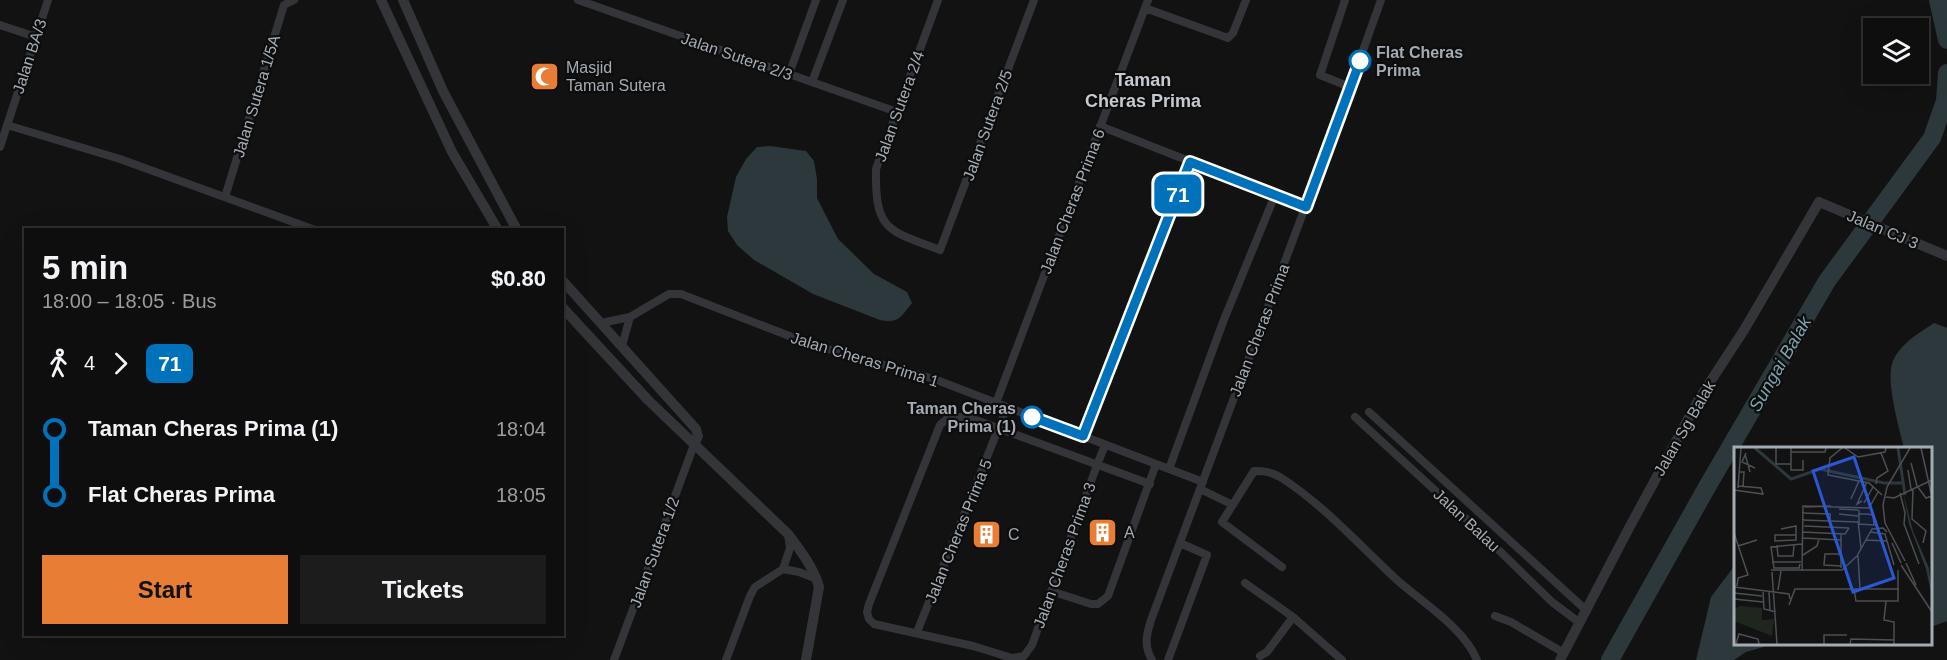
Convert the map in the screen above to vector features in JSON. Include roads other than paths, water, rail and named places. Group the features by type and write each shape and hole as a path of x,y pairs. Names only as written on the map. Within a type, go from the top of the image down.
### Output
{"street":[{"name":"Jalan BA/3","path":"0,147 48,0"},
{"name":"Jalan Sutera 1/5A","path":"225,197 284,5 294,0"},
{"path":"381,0 452,152 497,228"},
{"path":"402,0 443,91 514,228"},
{"name":"Jalan Sutera 2/3","path":"578,0 600,4 897,112"},
{"path":"789,74 816,0"},
{"path":"812,82 843,0"},
{"name":"Jalan Sutera 2/4","path":"938,0 876,170 876,200 879,213 887,226 900,235 940,250"},
{"name":"Jalan Sutera 2/5","path":"940,250 1034,0"},
{"path":"1147,4 1228,38 1233,33 1246,0"},
{"path":"1345,0 1320,75 1350,87"},
{"name":"Jalan Cheras Prima","path":"1152,660 1146,650 1146,635 1381,0"},
{"name":"Jalan Cheras Prima 6","path":"996,403 1147,4"},
{"path":"0,25 36,37"},
{"path":"7,125 120,159 310,228"},
{"path":"1100,126 1306,207"},
{"path":"1083,436 1190,162"},
{"path":"1169,469 1223,322 1275,195"},
{"name":"Jalan CJ 3","path":"1819,202 1947,256"},
{"name":"Jalan Sg Balak","path":"1562,657 1699,399 1744,330 1819,202"},
{"path":"564,282 696,429 698,436 694,445"},
{"name":"Jalan Cheras Prima 1","path":"601,323 630,317 669,294 681,294 810,344 934,379 1169,469 1230,503"},
{"path":"564,310 648,400 788,534 800,550 817,579 818,598 806,660"},
{"path":"622,346 630,317"},
{"name":"Jalan Cheras Prima 5","path":"917,633 1007,407"},
{"path":"1369,412 1587,611"},
{"path":"917,633 874,624 868,619 867,612 940,425 949,417 968,417 1150,484"},
{"name":"Jalan Balau","path":"1355,417 1475,527 1552,602 1580,622"},
{"name":"Jalan Sutera 1/2","path":"614,660 694,445"},
{"name":"Jalan Cheras Prima 3","path":"917,633 1012,658 1024,656 1032,645 1105,445"},
{"path":"1052,591 1091,604 1104,601 1108,596 1156,464"},
{"path":"1282,567 1222,522 1230,503 1254,471 1267,471 1280,477 1315,504 1460,634 1478,660"},
{"path":"726,660 755,587 783,569 790,548 788,534"},
{"path":"1168,660 1207,555 1180,543"},
{"path":"783,569 817,579"},
{"path":"1245,583 1293,617 1342,660"},
{"path":"1495,616 1511,622 1562,657"},
{"path":"1260,656 1266,652 1293,617"}],"waterway":[{"name":"Sungai Balak","path":"1938,0 1947,40"},
{"name":"Sungai Balak","path":"1610,660 1827,281 1932,138 1945,101 1947,73"}],"place":[{"name":"Flat Cheras Prima","path":"1360,61"},
{"name":"Masjid Taman Sutera","path":"545,76"},
{"name":"Taman Cheras Prima (1)","path":"1032,417"},
{"name":"A","path":"1103,532"},
{"name":"C","path":"987,534"}],"district":[{"name":"Taman Cheras Prima","path":"1143,90"}]}
